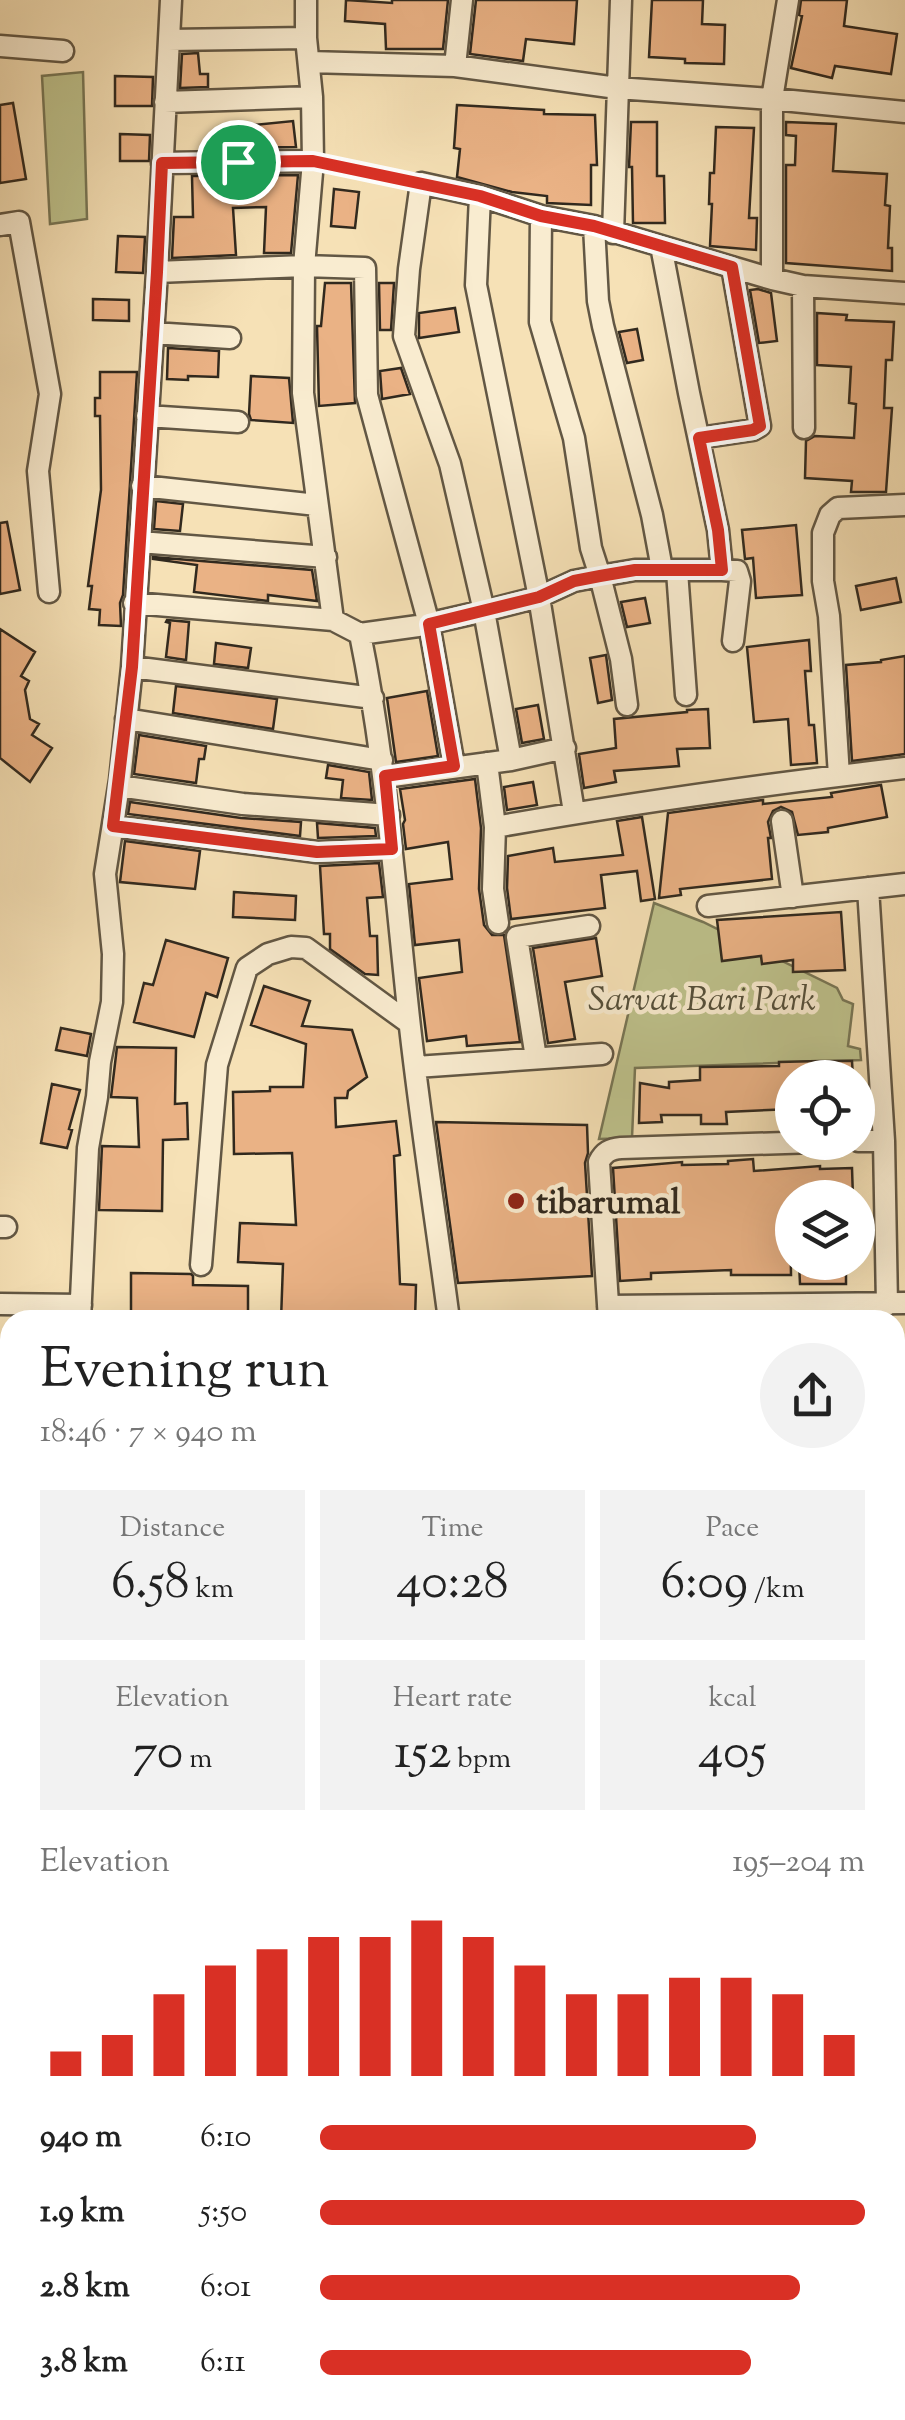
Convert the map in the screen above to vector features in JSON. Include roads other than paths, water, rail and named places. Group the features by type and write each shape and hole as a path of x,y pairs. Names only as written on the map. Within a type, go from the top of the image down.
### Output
{"street":[{"path":"80,1310 88,1148 112,1002 113,954 105,874 132,667 171,0"},
{"path":"306,0 313,161 304,266 303,393 334,620"},
{"path":"455,66 462,0"},
{"path":"621,0 618,88 598,301 652,515 670,570 686,695"},
{"path":"772,280 772,99 788,0"},
{"path":"169,40 306,38"},
{"path":"1,52 63,51"},
{"path":"309,62 455,66 618,88 905,112"},
{"path":"165,102 312,97"},
{"path":"162,163 313,161"},
{"path":"512,760 484,611 450,464 404,336 421,183 604,230 772,280 905,293"},
{"path":"480,196 476,285 539,597 574,812"},
{"path":"541,216 540,322 574,438 591,548 621,660 627,705"},
{"path":"0,225 20,222 50,394 38,471 48,592"},
{"path":"660,246 718,530 722,570"},
{"path":"157,272 304,266 365,268 367,395 429,624 454,766"},
{"path":"699,438 760,426 732,267"},
{"path":"803,286 804,428"},
{"path":"153,332 230,338"},
{"path":"147,416 238,422"},
{"path":"142,486 317,505"},
{"path":"839,776 823,533 830,515 838,508 905,504"},
{"path":"140,542 326,557"},
{"path":"134,603 334,620 360,634 484,611 600,576 635,570 722,570 737,571 740,581 733,641"},
{"path":"360,634 384,768 409,1023 449,1310"},
{"path":"132,667 373,698"},
{"path":"126,719 384,768 487,763 565,748"},
{"path":"487,763 495,827 493,889 498,923"},
{"path":"495,827 574,812 905,768"},
{"path":"119,786 243,804 389,815"},
{"path":"782,821 794,897"},
{"path":"113,826 317,852 392,849"},
{"path":"708,906 905,884"},
{"path":"704,1310 896,1304 868,888"},
{"path":"536,1058 517,937 589,926"},
{"path":"201,1265 217,1064 248,968 268,954 291,947 306,948 409,1023"},
{"path":"416,1067 602,1054"},
{"path":"875,1141 884,1141"},
{"path":"608,1310 598,1162 602,1154 621,1148 775,1143"},
{"path":"0,1304 60,1310"}],"place":[{"name":"tibarumal","path":"516,1201"}],"park label":[{"name":"Sarvat Bari Park","path":"702,998"}]}
